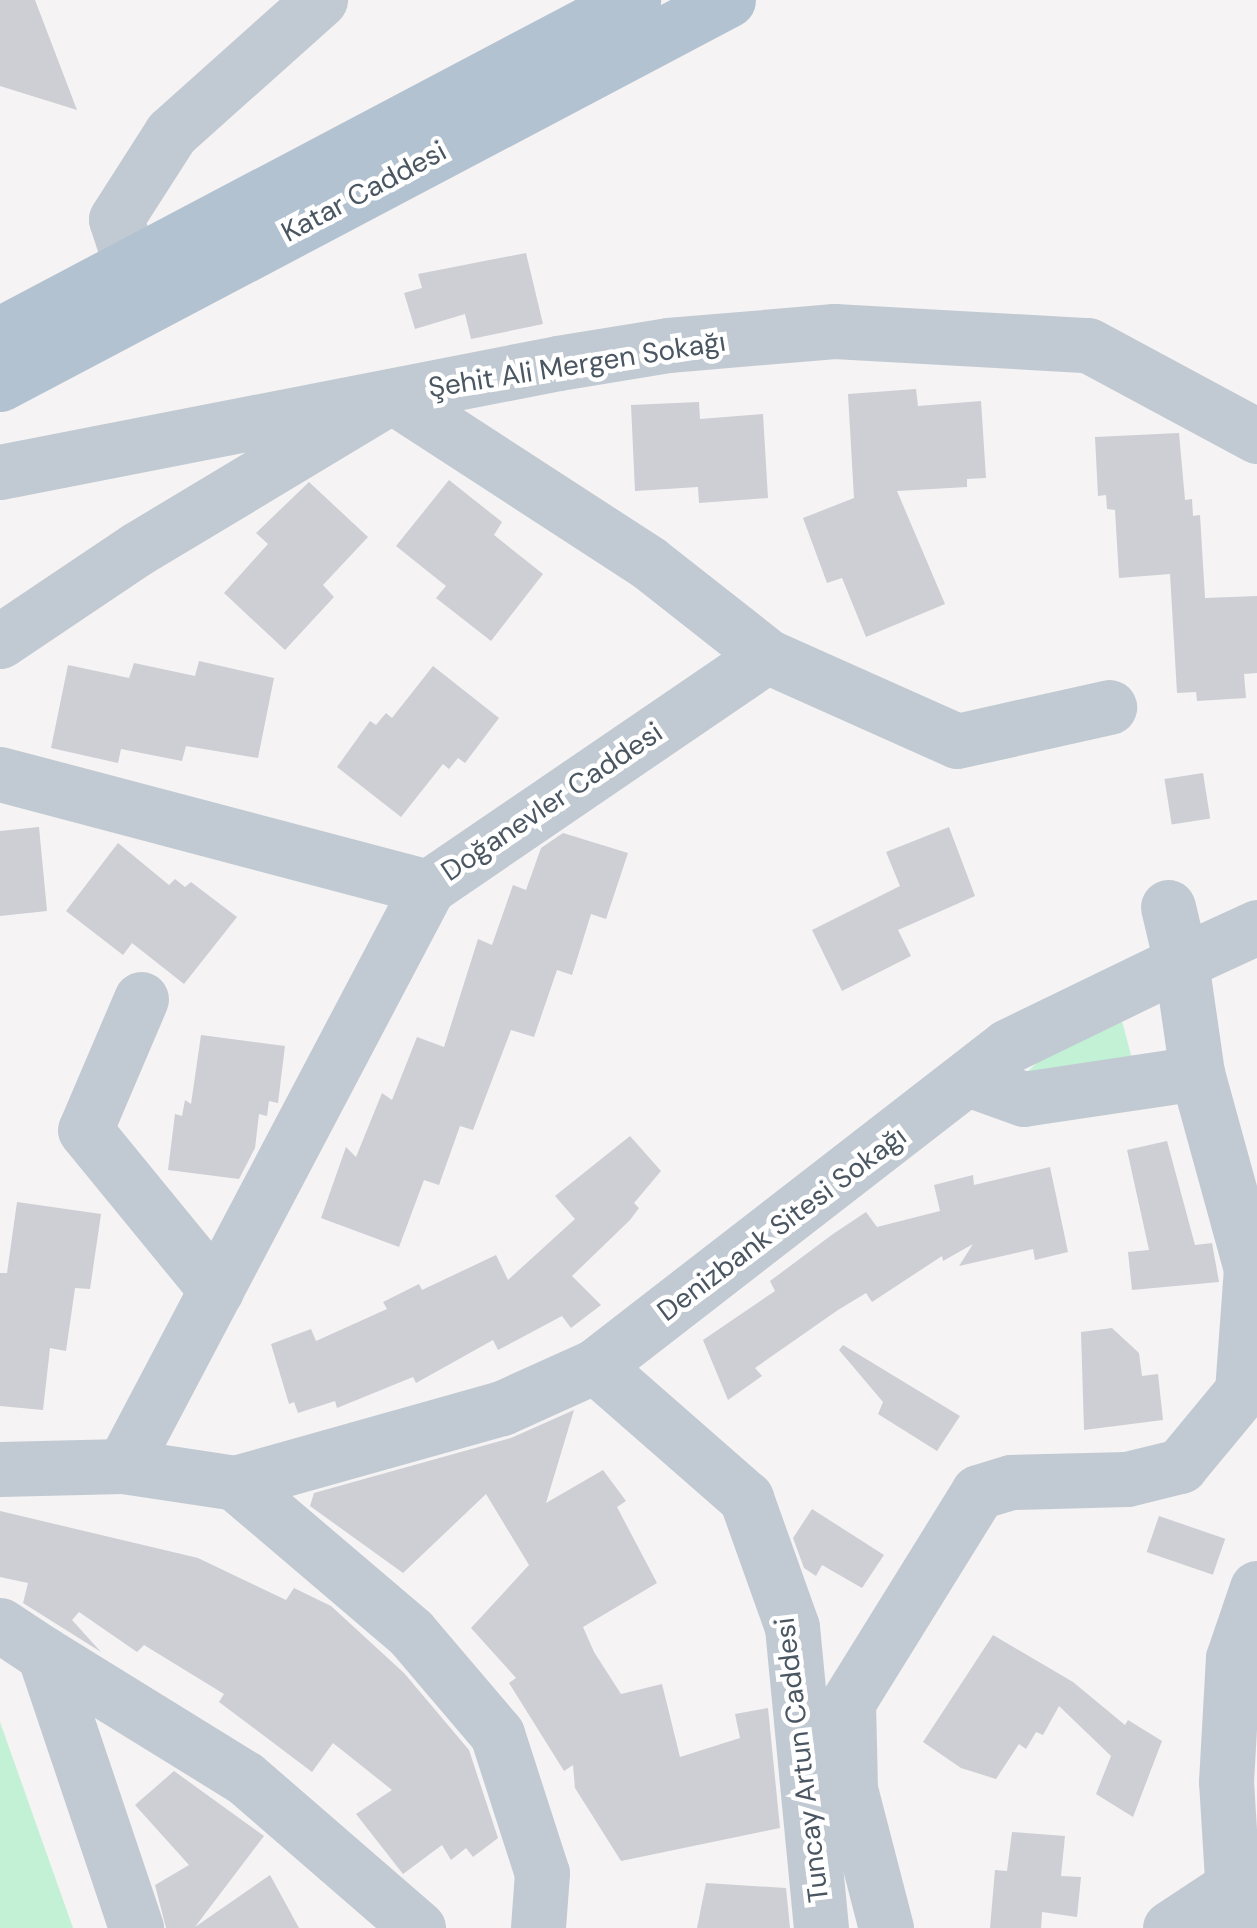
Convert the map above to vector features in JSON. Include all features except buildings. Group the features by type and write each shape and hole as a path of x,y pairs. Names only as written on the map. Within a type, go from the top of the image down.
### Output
{"main road":[{"name":"Katar Caddesi","path":"0,384 142,284 633,0"},
{"name":"Katar Caddesi","path":"0,334 142,284 728,0"}],"street":[{"path":"142,284 116,219 171,134 320,0"},
{"name":"Şehit Ali Mergen Sokağı","path":"0,472 668,345 834,331 1088,345 1257,436"},
{"path":"0,642 137,550 392,396 649,564 766,656 958,741 1110,707"},
{"name":"Doğanevler Caddesi","path":"123,1466 428,886 766,656"},
{"path":"0,774 428,886"},
{"path":"886,1928 850,1789 824,1728 848,1702 978,1492 1011,1482 1127,1479 1180,1466 1242,1391 1251,1269 1198,1073 1181,962 1168,907"},
{"name":"Denizbank Sitesi Sokağı","path":"235,1483 502,1408 595,1366 1008,1046 1257,927"},
{"path":"141,1000 85,1130 216,1290"},
{"path":"968,1079 1024,1099 1198,1073"},
{"name":"Tuncay Artun Caddesi","path":"595,1366 746,1498 824,1728 821,1928"},
{"path":"0,1469 123,1466 235,1483 412,1633 496,1734 542,1873 538,1928"},
{"path":"1170,1928 1234,1907 1226,1782 1234,1658 1257,1588"},
{"path":"22,1639 136,1928"},
{"path":"22,1639 245,1778 418,1928"}],"green space":[{"path":"1122,1021 1135,1070 1020,1078 1044,1057"},
{"path":"0,1722 73,1928 0,1928"}]}
